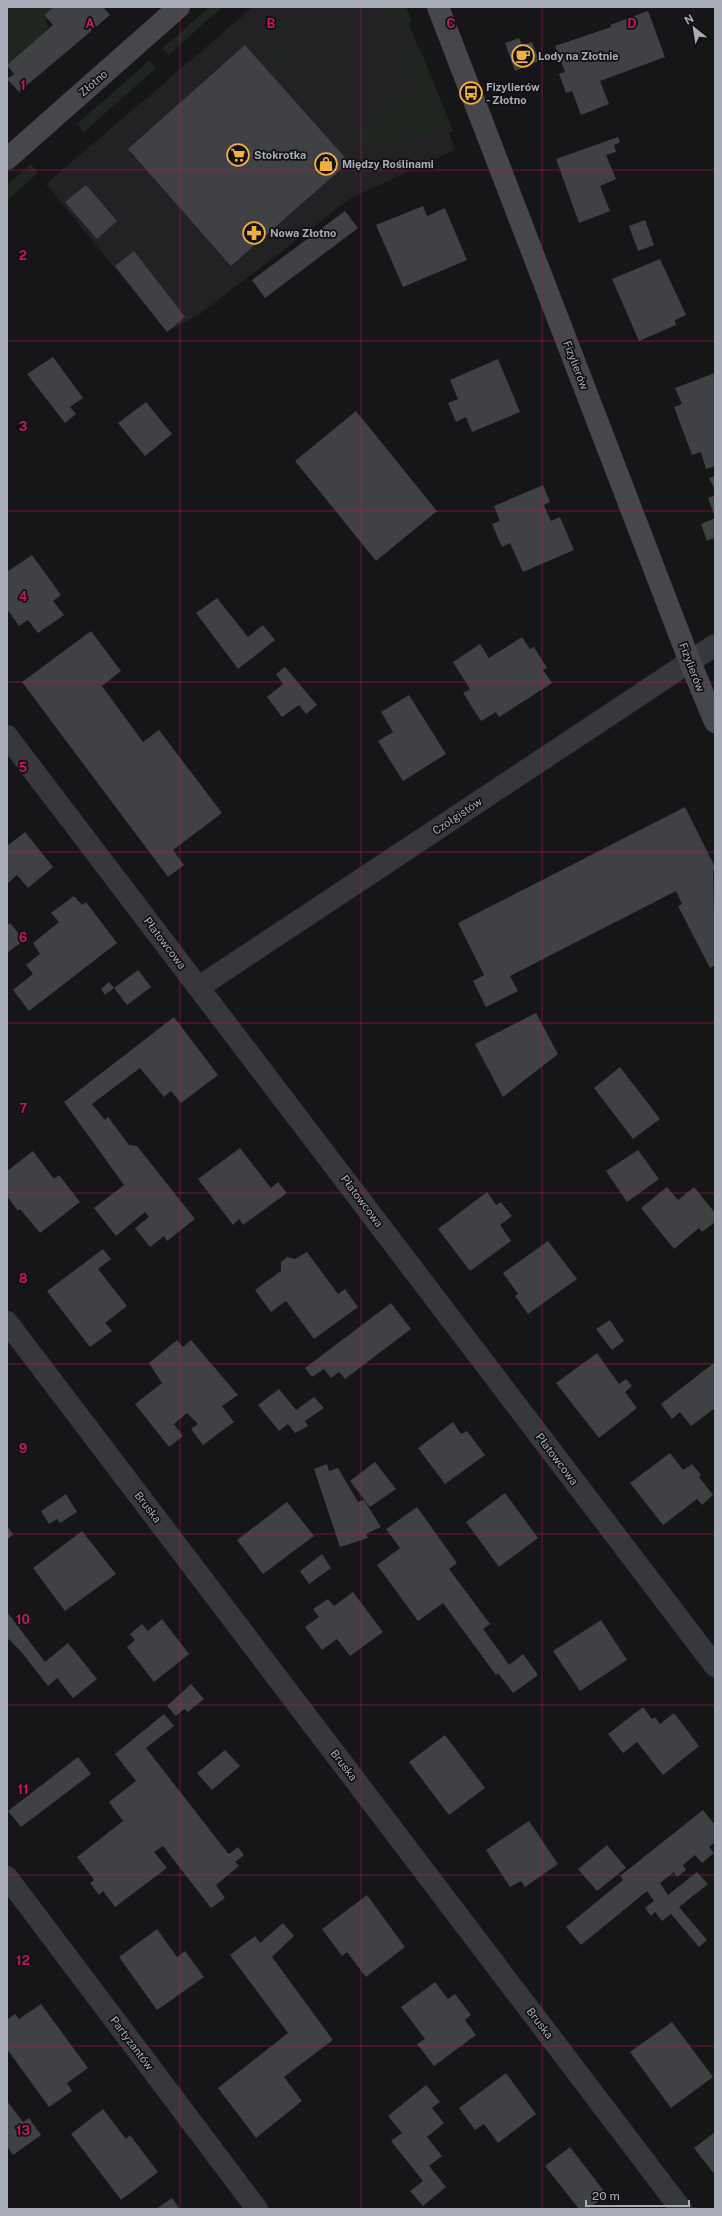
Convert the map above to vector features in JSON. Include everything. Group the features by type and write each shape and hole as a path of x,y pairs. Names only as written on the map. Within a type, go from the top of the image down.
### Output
{"street":[{"name":"Fizylierów","path":"438,7 690,662 715,722"},
{"name":"Złotno","path":"7,159 169,11"},
{"name":"Czołgistów","path":"199,987 715,645"},
{"name":"Płatowcowa","path":"7,736 715,1666"},
{"name":"Bruska","path":"7,1322 681,2209"},
{"name":"Partyzantów","path":"7,1877 257,2209"}],"shaded area":[{"path":"54,7 44,15 49,28 7,65 7,8"},
{"path":"209,7 222,7 169,55 162,49"},
{"path":"253,7 403,7 455,150 351,198 200,314 167,332 46,184"},
{"path":"380,7 406,7 412,21 400,28"},
{"path":"293,14 297,18 273,39 299,71 295,75 264,39 263,28 275,17 281,25"},
{"path":"420,49 453,131 443,134 441,130 361,151 333,119 337,116 354,136 416,85 399,64 416,50"},
{"path":"149,61 156,68 83,133 78,123"},
{"path":"31,164 38,173 7,200 7,185"}],"building":[{"path":"54,7 103,7 110,15 19,92 7,79 14,74 7,65 53,25 44,15"},
{"path":"648,11 665,57 600,81 609,104 581,115 572,91 566,93 559,74 565,72 555,46 611,27 610,25"},
{"name":"Lody na Złotnie","path":"519,38 522,45 532,42 539,61 515,71 505,43"},
{"name":"Stokrotka","path":"245,45 349,162 231,266 128,149"},
{"path":"618,137 620,142 614,145 616,152 606,155 616,179 600,186 610,211 579,223 556,159"},
{"path":"86,185 117,221 97,239 65,202"},
{"path":"423,206 427,216 445,208 467,260 403,287 376,225"},
{"path":"345,211 358,228 265,298 252,280"},
{"path":"645,220 654,245 638,251 629,226"},
{"path":"134,251 185,317 167,332 115,266"},
{"path":"660,259 686,315 675,320 676,325 639,341 612,279"},
{"path":"53,357 83,398 70,407 76,414 65,423 27,374"},
{"path":"498,359 520,412 472,432 466,417 456,422 448,403 458,399 450,380"},
{"path":"715,373 715,466 706,469 701,452 692,455 674,407 682,404 675,388"},
{"path":"146,402 172,434 145,456 118,423"},
{"path":"356,411 437,511 376,561 295,461"},
{"path":"715,476 715,490 709,478"},
{"path":"543,485 550,502 544,505 551,521 560,517 574,550 523,572 510,543 502,547 492,524 500,521 494,506"},
{"path":"715,495 715,517 708,498"},
{"path":"715,518 715,543 713,538 707,541 701,524"},
{"path":"32,555 61,595 53,601 64,615 38,633 28,620 19,626 7,609 7,572"},
{"path":"217,598 248,637 263,625 275,640 238,669 196,613"},
{"path":"91,631 121,671 102,686 143,742 159,730 222,813 173,850 184,865 168,877 22,682"},
{"path":"522,637 530,649 534,647 547,668 543,670 552,683 499,717 496,712 481,721 463,693 470,689 453,662 480,644 489,658"},
{"path":"285,667 317,705 306,714 299,705 282,717 267,697 283,684 276,674"},
{"path":"409,695 446,754 403,781 378,741 393,732 381,712"},
{"path":"685,807 715,867 713,872 715,965 710,968 678,906 682,904 676,891 510,976 518,991 486,1007 473,981 484,975 458,923"},
{"path":"25,832 53,867 28,888 17,875 7,884 7,846"},
{"path":"74,896 82,905 86,902 117,943 29,1011 13,990 33,974 26,965 40,954 33,943 59,922 51,913"},
{"path":"10,923 24,940 7,953 7,925"},
{"path":"138,970 151,987 127,1005 114,988"},
{"path":"109,982 114,988 105,995 101,989"},
{"path":"536,1013 558,1054 503,1097 475,1044"},
{"path":"174,1017 218,1075 181,1103 171,1091 164,1097 140,1068 92,1104 105,1120 108,1117 129,1145 137,1146 195,1219 167,1241 164,1236 150,1247 135,1228 149,1217 145,1212 116,1236 94,1208 124,1185 64,1102"},
{"path":"620,1067 660,1119 633,1139 594,1088"},
{"path":"240,1148 271,1188 278,1182 287,1193 243,1225 239,1219 233,1225 198,1179"},
{"path":"638,1150 659,1179 627,1202 606,1171"},
{"path":"33,1151 54,1179 59,1175 80,1202 40,1233 20,1209 18,1211 7,1196 7,1171"},
{"path":"667,1187 678,1200 694,1187 715,1213 715,1222 702,1232 699,1228 674,1249 641,1208"},
{"path":"487,1192 496,1205 501,1202 512,1216 500,1225 511,1241 470,1271 438,1229"},
{"path":"548,1241 577,1279 528,1314 515,1296 518,1294 503,1273"},
{"path":"103,1249 111,1259 98,1269 127,1306 105,1323 112,1331 90,1347 47,1291"},
{"path":"307,1252 338,1294 345,1289 358,1307 314,1339 286,1301 271,1312 255,1290 281,1271 281,1262 287,1257 295,1259"},
{"path":"391,1303 411,1329 345,1379 339,1372 331,1378 324,1369 312,1377 305,1368"},
{"path":"610,1320 624,1341 612,1350 596,1329"},
{"path":"177,1340 183,1347 191,1340 238,1395 222,1406 234,1422 203,1445 191,1429 198,1424 187,1413 174,1424 183,1436 169,1447 135,1404 162,1383 149,1363"},
{"path":"597,1353 619,1384 626,1379 632,1386 625,1392 637,1408 599,1438 556,1383"},
{"path":"715,1362 715,1408 691,1426 680,1412 672,1419 661,1404"},
{"path":"279,1389 296,1410 314,1397 324,1408 305,1421 308,1426 295,1433 288,1424 279,1431 258,1405"},
{"path":"453,1422 461,1434 467,1431 485,1455 445,1484 418,1448"},
{"path":"670,1453 683,1470 692,1464 701,1475 699,1477 713,1495 702,1505 697,1499 663,1525 630,1483"},
{"path":"375,1462 396,1489 370,1507 350,1481"},
{"path":"327,1464 329,1471 338,1468 358,1502 364,1500 381,1527 366,1534 368,1538 340,1547 314,1469"},
{"path":"505,1493 538,1538 499,1567 466,1522"},
{"path":"66,1494 77,1512 60,1523 57,1519 49,1524 41,1511"},
{"path":"287,1502 314,1536 263,1574 237,1540"},
{"path":"417,1507 457,1563 449,1569 490,1624 483,1629 509,1665 523,1654 538,1675 513,1693 498,1673 496,1675 443,1603 418,1621 377,1565 400,1548 386,1529"},
{"path":"7,1526 13,1534 7,1540"},
{"path":"82,1531 116,1574 65,1611 33,1568"},
{"path":"322,1554 331,1568 309,1584 300,1571"},
{"path":"353,1592 383,1632 350,1656 337,1639 322,1650 305,1627 319,1617 313,1609 328,1599 334,1606"},
{"path":"7,1612 45,1662 68,1643 97,1679 73,1698 57,1678 48,1686 23,1654 9,1639 7,1641"},
{"path":"162,1619 189,1654 154,1682 127,1647 135,1640 130,1634 142,1624 148,1631"},
{"path":"601,1620 627,1660 580,1691 553,1651"},
{"path":"191,1684 204,1699 188,1712 184,1709 176,1716 167,1706"},
{"path":"643,1707 652,1719 655,1717 660,1724 674,1713 699,1746 663,1775 637,1742 623,1753 608,1734"},
{"path":"164,1714 174,1726 146,1748 227,1852 229,1854 238,1847 244,1855 235,1862 239,1866 216,1885 225,1898 211,1908 163,1846 154,1852 167,1868 115,1907 103,1891 99,1895 90,1883 94,1880 77,1857 123,1821 109,1802 136,1781 115,1754"},
{"path":"445,1735 485,1788 449,1815 409,1762"},
{"path":"225,1750 240,1766 212,1790 197,1773"},
{"path":"78,1757 91,1774 21,1827 8,1811"},
{"path":"703,1810 715,1825 715,1842 709,1847 714,1853 702,1863 695,1855 683,1865 686,1870 677,1877 674,1872 660,1883 668,1895 697,1872 708,1884 679,1907 707,1940 699,1947 671,1914 662,1921 655,1912 651,1916 645,1908 654,1901 647,1891 581,1945 566,1927 623,1880 620,1876"},
{"path":"529,1821 558,1864 525,1887 521,1881 510,1887 486,1850"},
{"path":"607,1845 626,1868 597,1891 578,1869"},
{"path":"367,1895 405,1947 366,1977 347,1952 342,1956 322,1929"},
{"path":"283,1923 294,1936 272,1957 333,2040 284,2077 302,2101 256,2138 218,2088 288,2033 230,1955 255,1936 260,1943"},
{"path":"157,1929 177,1957 185,1951 204,1977 157,2010 119,1957"},
{"path":"435,1982 448,1999 455,1994 471,2015 465,2020 476,2035 434,2066 417,2044 425,2039 401,2007"},
{"path":"41,2004 88,2068 67,2083 72,2091 49,2107 7,2049 7,2020 15,2014 19,2019"},
{"path":"672,2022 713,2077 671,2108 630,2052"},
{"path":"506,2073 536,2114 498,2143 484,2124 475,2130 459,2108"},
{"path":"426,2085 440,2102 432,2108 444,2123 427,2137 442,2156 429,2166 446,2187 423,2206 410,2191 423,2181 391,2141 402,2133 388,2116"},
{"path":"7,2101 23,2122 29,2118 41,2135 13,2155 7,2146"},
{"path":"103,2109 126,2139 130,2135 158,2172 121,2200 71,2134"},
{"path":"715,2132 715,2175 694,2148"},
{"path":"570,2147 607,2195 588,2209 579,2209 545,2166"},
{"path":"172,2198 180,2209 156,2209"}],"place":[{"name":"Lody na Złotnie","path":"523,56"},
{"name":"Fizylierów - Złotno","path":"471,93"},
{"name":"Stokrotka","path":"238,155"},
{"name":"Między Roślinami","path":"326,164"},
{"name":"Nowa Złotno","path":"254,233"}]}
